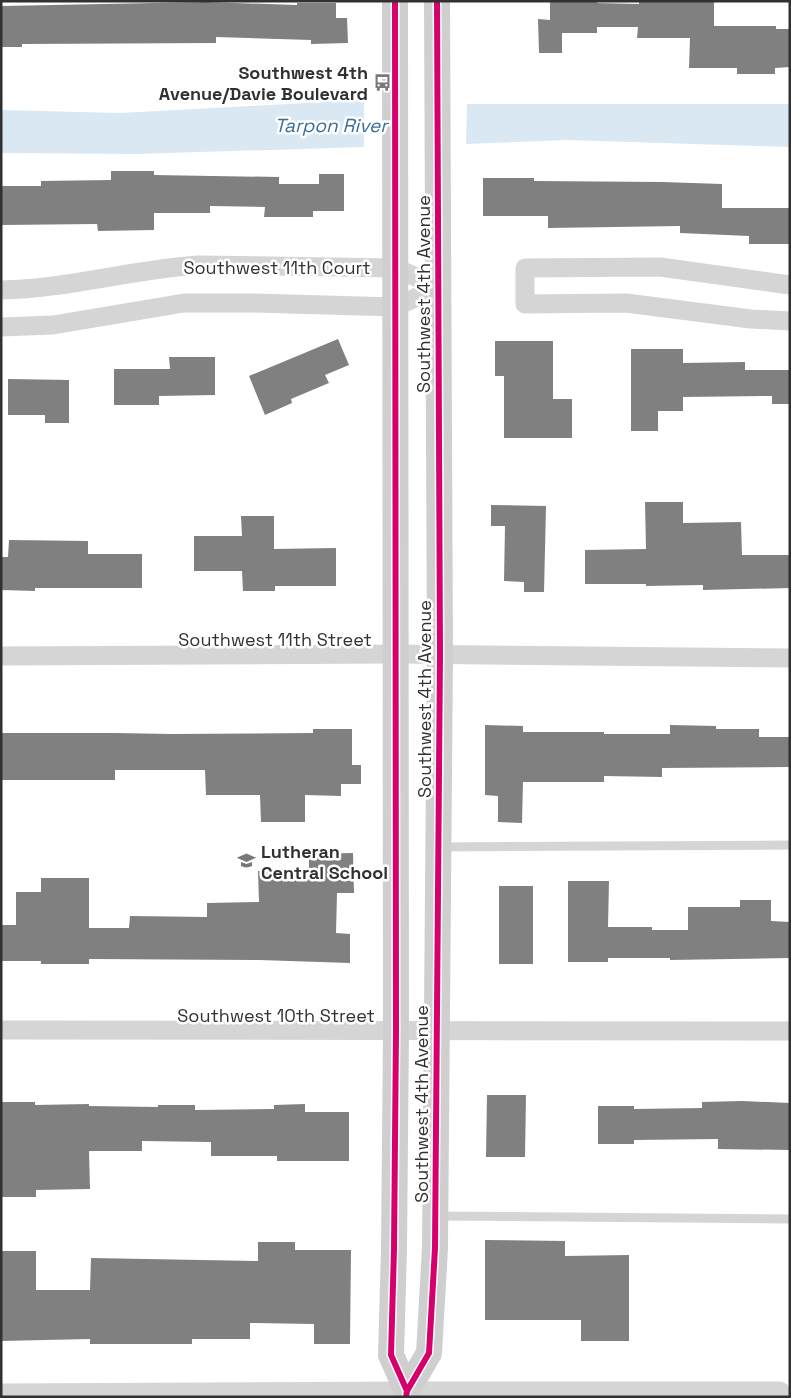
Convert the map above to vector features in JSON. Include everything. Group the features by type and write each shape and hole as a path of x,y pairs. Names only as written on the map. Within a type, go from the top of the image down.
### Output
{"main road":[{"name":"Southwest 4th Avenue","path":"395,1 396,1031 391,1355 407,1394"},
{"name":"Southwest 4th Avenue","path":"407,1394 429,1353 435,1216 440,654 437,1"}],"street":[{"name":"Southwest 11th Court","path":"1,290 52,287 176,266 396,268 438,287"},
{"path":"790,285 660,267 525,268 525,304 626,303 751,319 790,321"},
{"name":"Southwest 11th Court","path":"1,327 53,325 184,303 252,303 396,308 438,287"},
{"name":"Southwest 11th Street","path":"1,656 440,654 790,658"},
{"name":"Southwest 10th Street","path":"1,1030 790,1031"},
{"path":"1,1393 675,1394 780,1391"}],"lane":[{"path":"438,847 790,844"},
{"path":"435,1216 790,1219"}],"water":[{"name":"Tarpon River","path":"364,100 364,147 136,154 1,153 1,110 120,113"},
{"path":"467,104 790,104 790,147 567,140 466,144"}],"building":[{"path":"550,1 597,1 597,3 639,4 639,1 714,1 714,26 776,26 776,29 790,29 790,67 775,68 775,74 737,74 737,68 689,68 690,38 637,38 638,27 597,27 597,33 562,33 562,53 539,53 538,19 550,20"},
{"path":"206,2 297,5 297,3 336,3 336,18 347,18 348,43 311,44 311,40 216,37 216,43 22,44 22,47 1,47 1,6"},
{"path":"111,171 154,171 154,175 279,177 279,184 319,184 319,174 344,174 344,211 313,211 313,217 264,217 265,207 210,206 210,213 154,213 154,230 98,231 97,224 1,225 1,186 41,186 41,181 111,180"},
{"path":"483,178 534,178 534,181 722,184 722,208 790,208 790,244 749,244 749,236 680,233 680,226 548,228 548,216 483,216"},
{"path":"338,339 349,365 325,375 329,383 291,399 292,403 265,415 249,376"},
{"path":"495,341 553,341 553,399 572,399 572,438 504,438 504,376 495,376"},
{"path":"631,349 683,349 683,363 745,362 745,370 790,370 790,404 772,404 772,396 683,397 683,411 658,411 658,431 631,431"},
{"path":"169,357 215,357 215,395 159,396 159,405 114,405 114,369 170,369"},
{"path":"8,379 69,380 69,423 45,423 45,415 8,415"},
{"path":"645,502 683,502 683,523 741,522 742,555 790,555 790,588 703,590 703,585 585,584 585,550 646,549"},
{"path":"491,505 546,506 544,592 524,592 524,582 504,581 505,526 491,526"},
{"path":"241,516 274,516 274,549 336,548 336,586 275,586 275,591 243,591 242,571 194,571 194,536 242,536"},
{"path":"9,540 88,541 88,554 142,554 142,588 35,588 35,591 1,590 1,557 8,557"},
{"path":"485,725 523,726 523,732 604,732 604,734 670,734 670,725 716,726 716,729 759,729 759,737 790,737 790,767 662,768 662,777 604,776 604,782 523,782 522,823 498,822 498,796 485,795"},
{"path":"313,729 352,729 352,765 361,765 361,784 341,784 341,796 305,795 305,822 261,822 260,795 206,795 205,770 115,770 115,780 1,780 1,733 313,733"},
{"path":"353,853 354,893 337,893 336,933 350,934 350,963 259,960 89,959 89,964 41,964 41,961 1,961 1,925 16,925 16,892 41,892 41,878 89,878 89,928 129,928 130,916 207,917 207,903 259,902 258,871 309,871 309,854"},
{"path":"568,881 609,881 608,927 652,927 652,930 688,930 688,907 740,907 740,900 771,900 771,921 790,922 790,958 670,960 670,958 608,958 608,962 568,962"},
{"path":"499,886 533,886 533,964 499,964"},
{"path":"487,1095 526,1095 525,1157 486,1157"},
{"path":"1,1102 35,1102 35,1105 89,1104 89,1106 158,1107 158,1105 195,1105 195,1110 274,1109 274,1105 305,1104 305,1112 349,1112 349,1161 277,1161 277,1156 211,1156 211,1142 142,1141 142,1151 89,1151 90,1189 36,1190 36,1197 1,1197"},
{"path":"702,1102 790,1103 790,1150 718,1149 718,1139 634,1140 634,1144 598,1144 598,1106 634,1106 634,1109 702,1108"},
{"path":"485,1240 565,1241 565,1256 629,1255 629,1341 581,1341 581,1320 485,1320"},
{"path":"258,1242 295,1242 295,1250 351,1250 350,1344 314,1344 314,1324 250,1323 250,1339 192,1339 192,1344 90,1344 90,1339 1,1341 1,1251 36,1251 36,1290 90,1290 91,1258 258,1261"}],"cycle path":[{"path":"395,1 396,1031 391,1355 407,1391 406,1397"},
{"path":"407,1391 429,1353 435,1248 440,654 437,1"}],"place":[{"name":"Southwest 4th Avenue/Davie Boulevard","path":"382,82"},
{"name":"Lutheran Central School","path":"247,861"}]}
